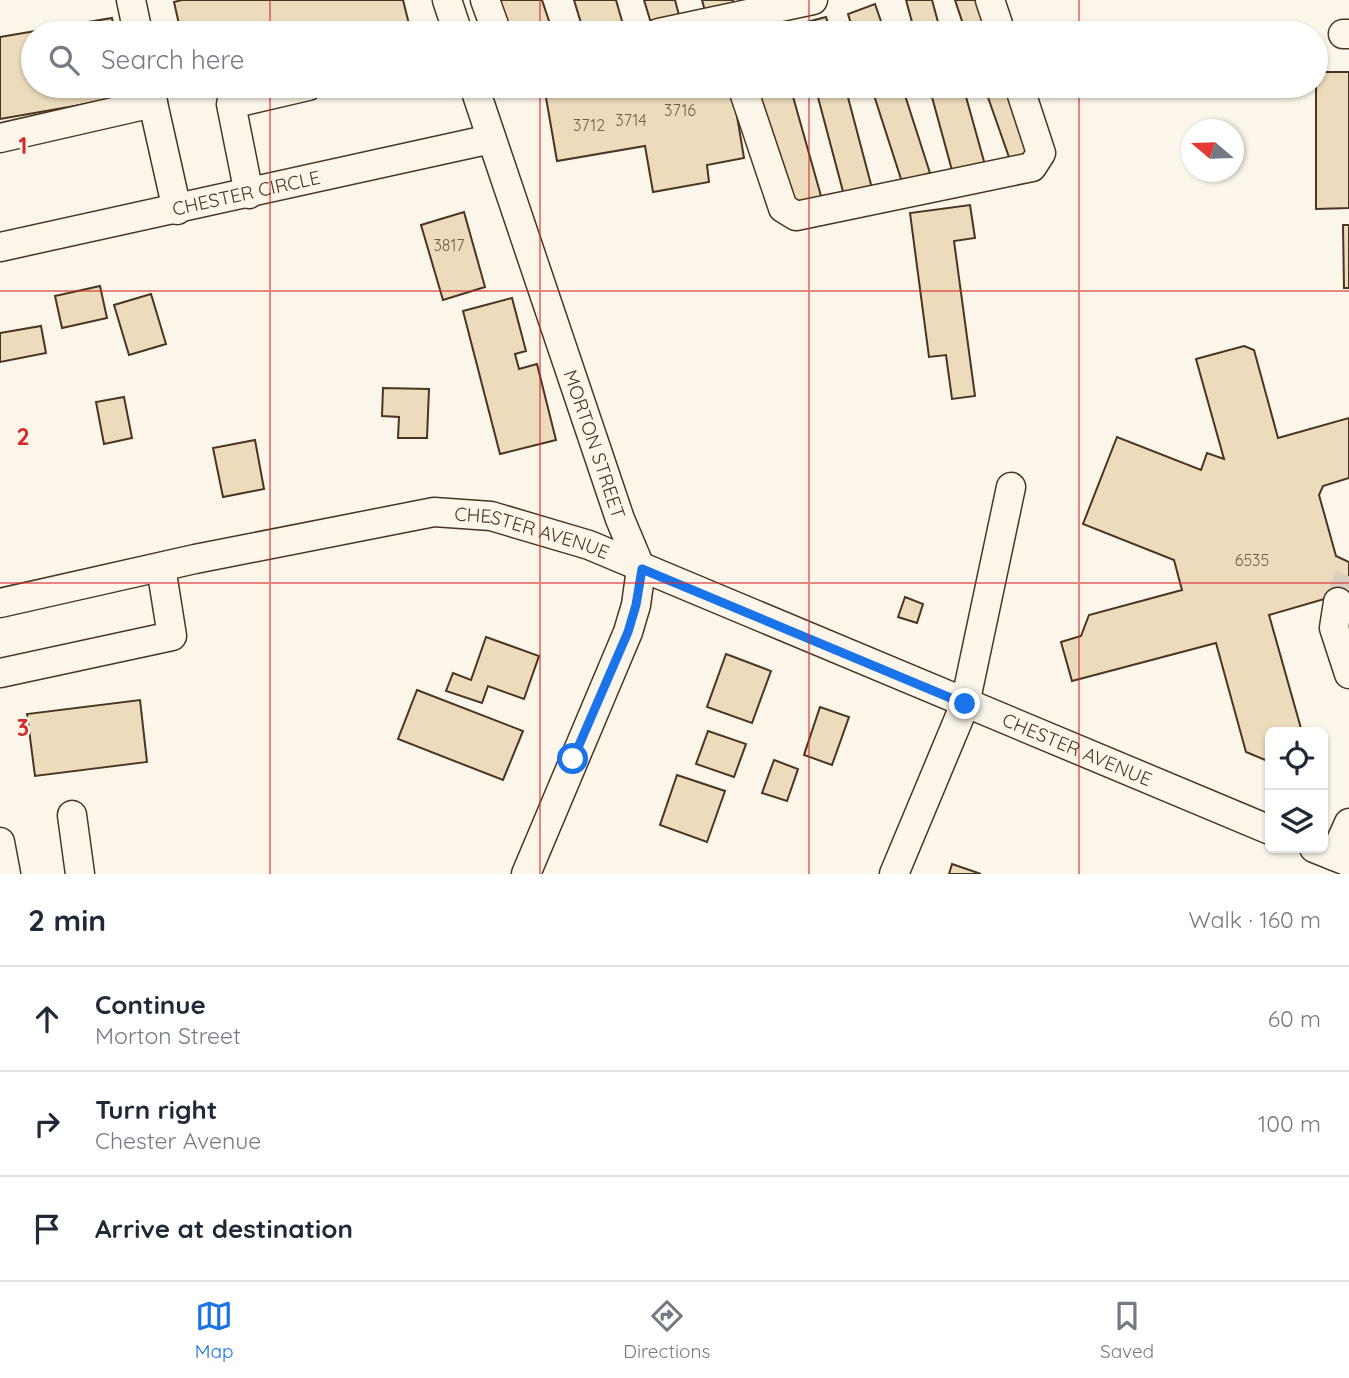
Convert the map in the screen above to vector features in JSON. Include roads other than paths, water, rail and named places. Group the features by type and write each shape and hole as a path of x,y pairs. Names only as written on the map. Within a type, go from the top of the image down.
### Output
{"street":[{"path":"131,0 135,21"},
{"path":"447,0 454,21"},
{"path":"485,0 493,21"},
{"path":"742,21 813,0"},
{"path":"990,0 997,21"},
{"path":"0,138 137,98"},
{"path":"152,98 177,210"},
{"path":"249,194 232,104 257,98"},
{"name":"MORTON STREET","path":"478,98 620,519 642,569"},
{"path":"746,98 783,208 796,216 1032,167 1041,153 1023,98"},
{"name":"CHESTER CIRCLE","path":"0,247 491,139"},
{"path":"894,874 965,704 1011,487"},
{"name":"CHESTER AVENUE","path":"0,603 161,567 434,512 491,516 589,545 1265,828"},
{"path":"0,673 172,636 161,567"},
{"path":"526,874 628,632 642,569"},
{"path":"1338,602 1334,628 1349,674"},
{"path":"72,815 80,874"},
{"path":"1332,855 1349,822"},
{"path":"0,842 6,874"}],"tunnel":[{"path":"1338,602 1349,576"}]}
